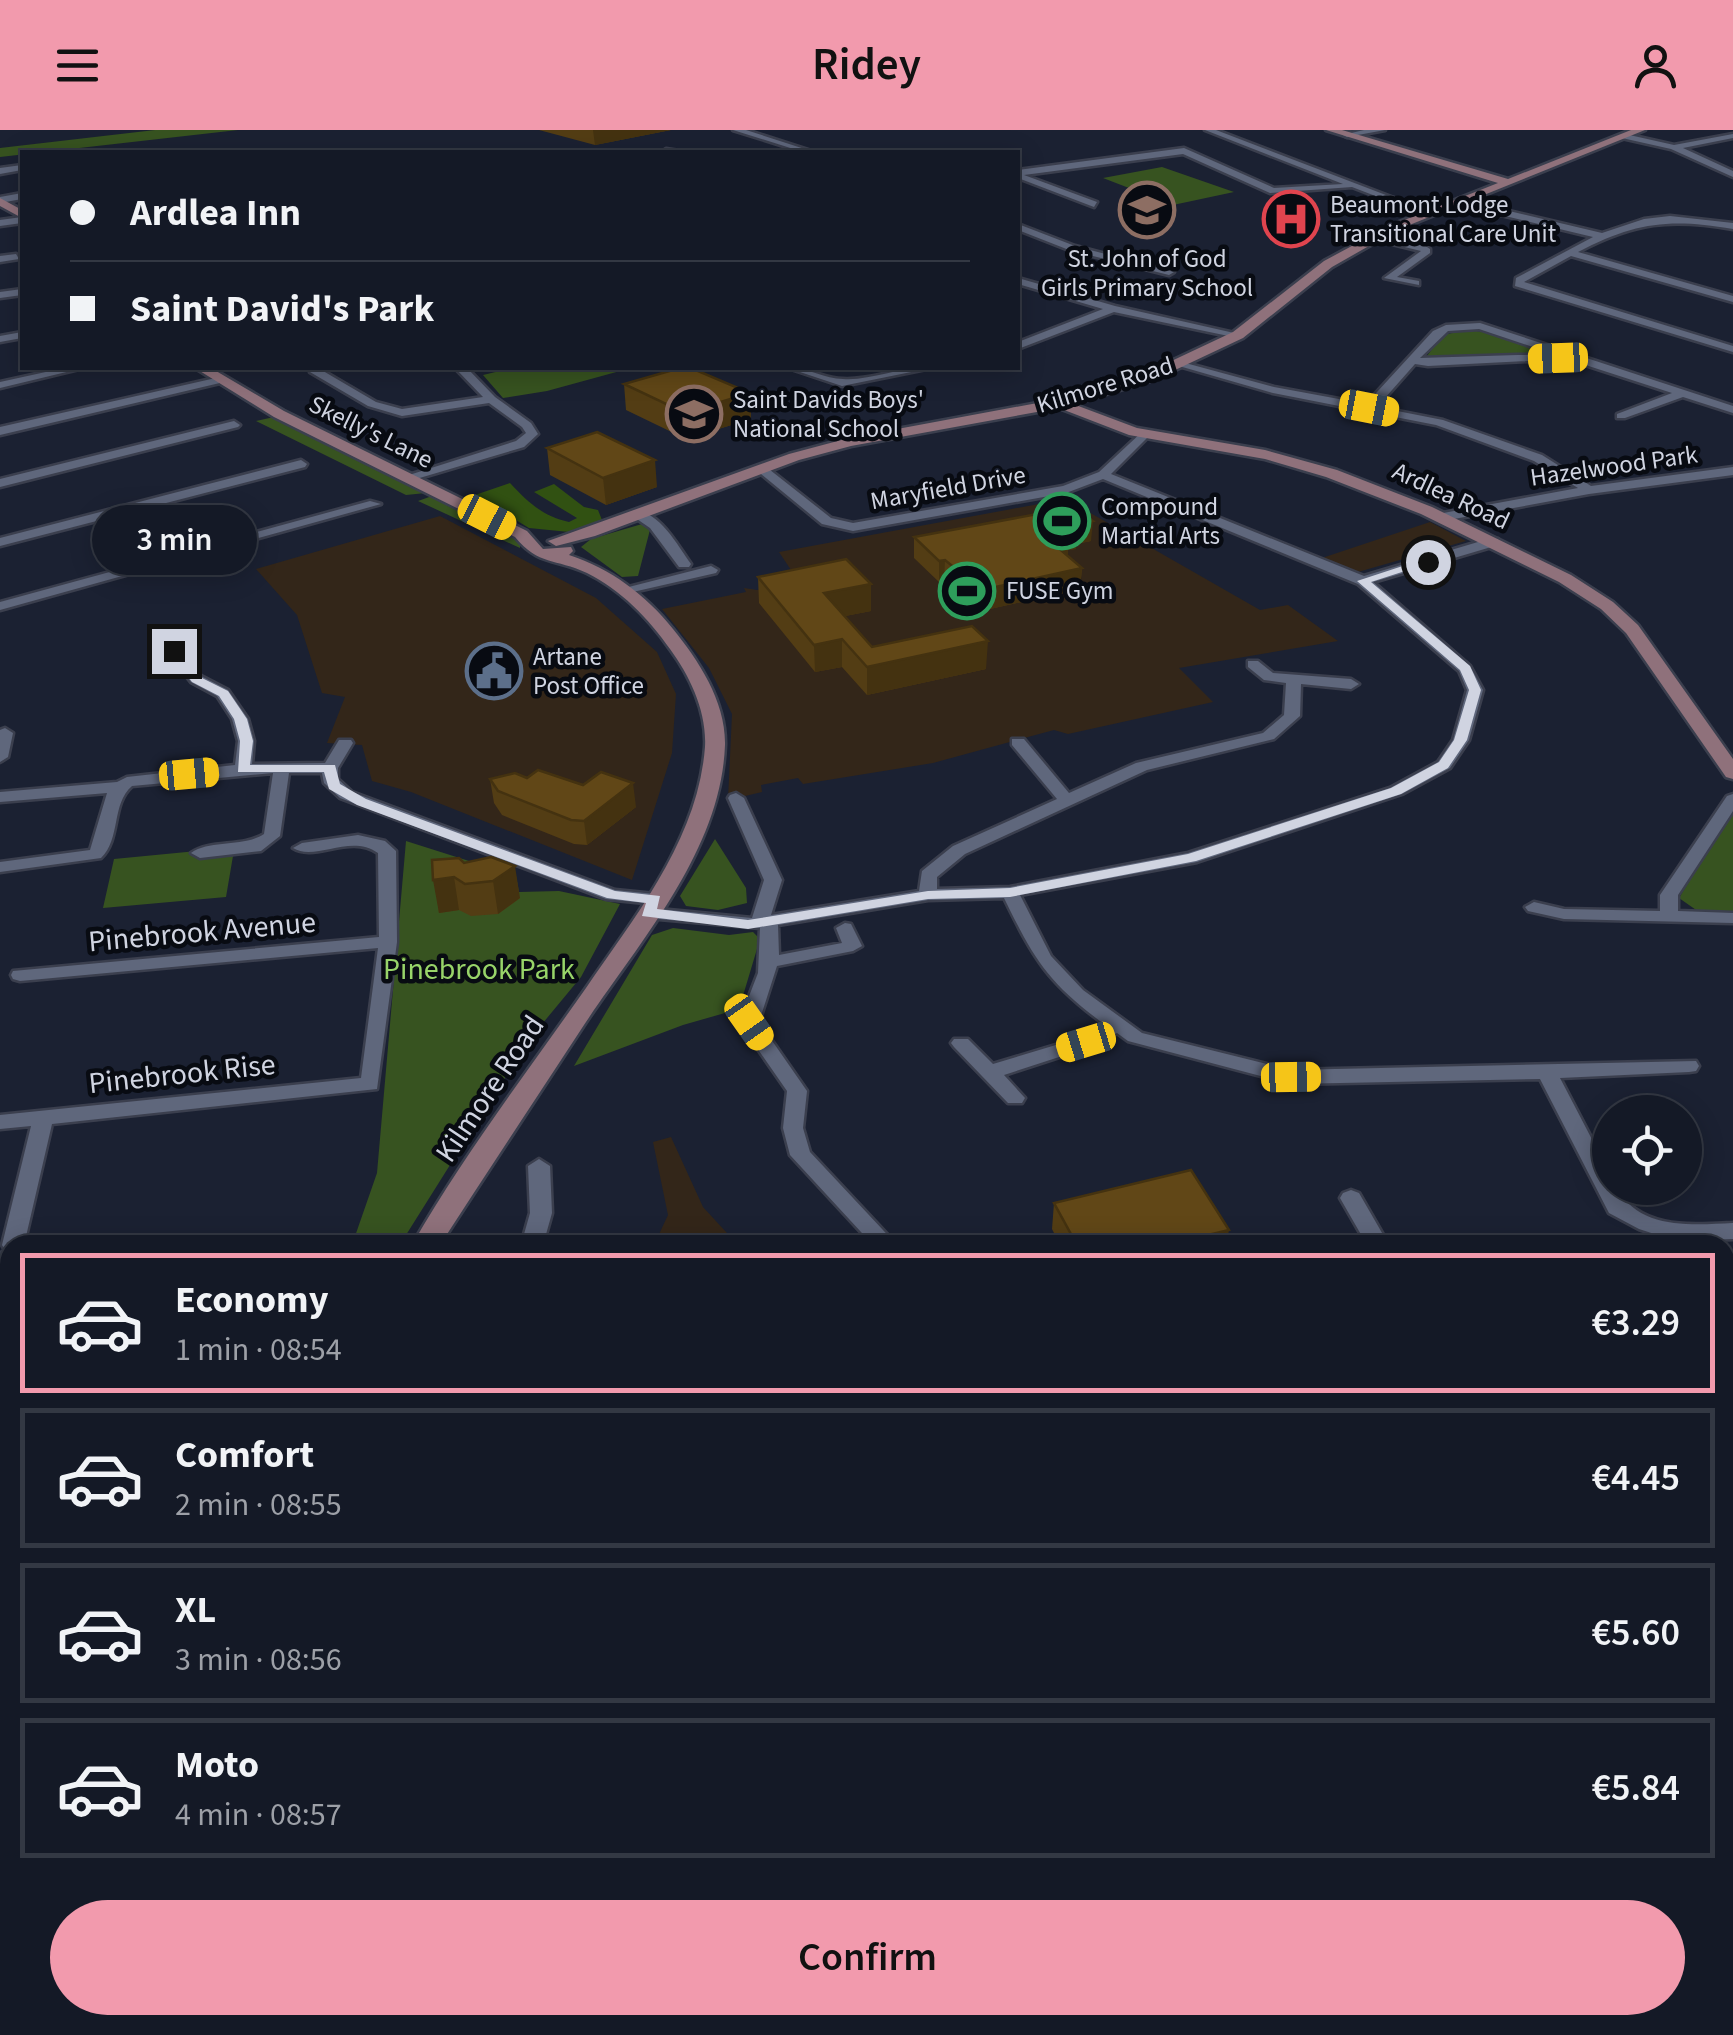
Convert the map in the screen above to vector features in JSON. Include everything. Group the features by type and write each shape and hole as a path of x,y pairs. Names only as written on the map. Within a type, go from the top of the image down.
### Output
{"street":[{"path":"737,130 801,150"},
{"path":"1209,130 1428,214"},
{"path":"1331,130 1507,182"},
{"path":"1348,135 1382,130"},
{"name":"Kilmore Road","path":"550,545 848,442 1061,402 1178,364 1238,335 1328,264 1375,237 1640,130"},
{"path":"1625,136 1674,147 1733,174"},
{"path":"1674,147 1733,136"},
{"path":"790,150 797,149"},
{"path":"1020,174 1174,151 1272,191 1304,192 1349,186"},
{"path":"1020,175 1094,204"},
{"path":"1067,194 1091,189"},
{"path":"0,200 20,216"},
{"path":"1458,202 1603,236"},
{"path":"1733,226 1689,218 1650,218 1603,236 1519,284 1733,349"},
{"path":"1020,228 1072,248 1169,272"},
{"path":"1375,237 1427,251 1389,278 1416,283"},
{"path":"1572,253 1733,299"},
{"path":"0,259 16,257"},
{"path":"1020,282 1114,309 1238,335"},
{"path":"1020,345 1114,309"},
{"name":"Hazelwood Park","path":"1369,408 1410,360 1446,328 1480,326 1733,410"},
{"path":"1020,335 1038,340"},
{"name":"Hazelwood Park","path":"1410,360 1428,363 1568,356"},
{"path":"1178,364 1273,390 1439,422 1538,458 1590,490"},
{"path":"0,384 66,370"},
{"name":"Skelly's Lane","path":"205,370 278,414 550,545"},
{"path":"314,370 372,404 402,413 491,399"},
{"path":"410,479 520,444 532,434 527,425 491,399 463,370"},
{"path":"799,370 828,381 852,383 915,370"},
{"path":"3,426 220,380"},
{"path":"1621,416 1684,393"},
{"name":"Ardlea Road","path":"1061,402 1094,419 1143,435 1264,454 1387,492 1583,588 1616,611 1660,665 1727,756 1733,774"},
{"path":"0,483 234,425"},
{"name":"Maryfield Drive","path":"761,470 827,521 846,528 1066,489 1104,475 1143,435"},
{"path":"0,542 301,464"},
{"name":"Hazelwood Park","path":"1443,517 1590,490 1733,471"},
{"path":"345,743 330,768 334,786 379,809 612,895 651,906 764,922 928,895 1010,892 1191,858 1396,791 1444,765 1470,714 1475,690 1466,668 1363,581 1104,475"},
{"path":"0,606 375,504"},
{"path":"639,514 655,525 684,564"},
{"path":"1363,581 1493,542"},
{"name":"Kilmore Road","path":"433,1235 651,906 701,812 712,766 715,736 707,701 685,658 655,619 624,590 550,545"},
{"path":"624,590 711,570"},
{"path":"174,651 196,679 223,694 240,719 246,741 243,769"},
{"path":"1253,664 1269,678 1352,684"},
{"path":"928,895 928,875 942,860 1158,760 1268,736 1292,716 1294,680"},
{"path":"0,757 5,733"},
{"path":"1018,742 1068,802"},
{"path":"200,853 256,847 272,836 282,768"},
{"path":"0,797 118,787 140,779 243,769 330,768"},
{"path":"0,867 95,854 100,849 118,787"},
{"path":"736,798 773,880 764,922 770,962 762,998 749,1022 796,1091 794,1142 800,1155 876,1235"},
{"path":"1669,917 1670,895 1733,799"},
{"path":"302,848 364,840 386,848 388,942"},
{"path":"1010,892 1043,958 1076,994 1135,1038 1291,1077 1690,1066"},
{"path":"1534,906 1564,914 1733,918"},
{"path":"770,962 853,946 845,928"},
{"name":"Pinebrook Avenue","path":"20,975 388,942"},
{"name":"Pinebrook Rise","path":"0,1122 370,1084 388,942"},
{"path":"990,1072 1086,1042 1116,1025"},
{"path":"961,1043 1014,1098"},
{"path":"1546,1072 1617,1208 1647,1224 1676,1232 1733,1231"},
{"path":"14,1235 43,1118"},
{"path":"534,1235 540,1213 539,1166"},
{"path":"1351,1198 1372,1235"}],"shaded area":[{"path":"1066,499 1260,610 1288,605 1338,641 1179,668 1213,702 1068,734 1054,730 933,763 803,784 798,778 761,785 762,792 728,800 732,714 709,668 662,609 746,592 744,588 757,590 799,582 779,552"},
{"path":"440,516 596,598 657,652 676,694 672,753 632,880 411,792 372,781 362,745 327,743 345,697 322,693 297,615 256,569"},
{"path":"1430,522 1466,541 1358,572 1319,559"},
{"path":"671,1137 703,1207 729,1235 659,1235 668,1215 653,1142"}],"green space":[{"path":"155,130 238,130 62,150 20,150 20,155 0,157 0,148"},
{"path":"1162,167 1234,192 1173,205 1103,178"},
{"path":"1466,330 1486,332 1550,353 1426,357 1443,335"},
{"path":"504,370 624,370 547,391 503,398 483,375"},
{"path":"274,417 426,493 406,495 256,421"},
{"path":"510,483 543,512 569,522 577,518 534,492 554,484 584,507 598,510 602,520 569,532 529,528 475,495"},
{"path":"432,496 513,535 520,548 418,501"},
{"path":"642,524 651,526 638,576 622,577 581,547 591,539"},
{"path":"1733,806 1733,913 1699,912 1679,898"},
{"path":"715,839 746,888 747,903 718,910 686,906 680,896"},
{"name":"Pinebrook Park","path":"406,841 516,876 519,892 559,891 620,904 581,977 528,1041 406,1235 355,1235 377,1173"},
{"path":"197,851 197,859 233,856 226,897 103,908 114,859"},
{"path":"673,928 729,935 753,932 760,939 739,1009 683,1025 574,1066 652,935"}],"building":[{"path":"673,370 696,370 750,393 685,413 624,384"},
{"path":"597,432 655,460 603,478 547,448"},
{"path":"1075,507 1093,521 1063,531 1070,536 1049,540 1082,568 982,590 945,560 939,561 914,537"},
{"path":"846,559 871,584 824,593 872,647 972,626 988,641 867,667 842,639 814,645 758,577"},
{"path":"538,770 583,785 601,772 633,783 584,821 571,820 498,791 490,779 515,773 527,778"},
{"path":"491,857 515,866 493,881 465,884 454,877 433,880 432,860 459,858 464,863"},
{"path":"1191,1170 1229,1230 1208,1235 1072,1235 1054,1203"}],"place":[{"name":"St. John of God Girls Primary School","path":"1147,210"},
{"name":"Beaumont Lodge Transitional Care Unit","path":"1291,219"},
{"name":"Saint Davids Boys' National School","path":"694,414"},
{"name":"Compound Martial Arts","path":"1062,521"},
{"name":"FUSE Gym","path":"967,591"},
{"name":"Artane Post Office","path":"494,671"}],"route":[{"path":"174,651 196,679 223,694 240,719 246,741 243,769 330,768 334,786 362,802 612,895 655,900 648,912 748,924 928,895 1010,892 1191,858 1396,791 1444,765 1460,740 1475,690 1466,668 1363,581 1428,562"}]}
